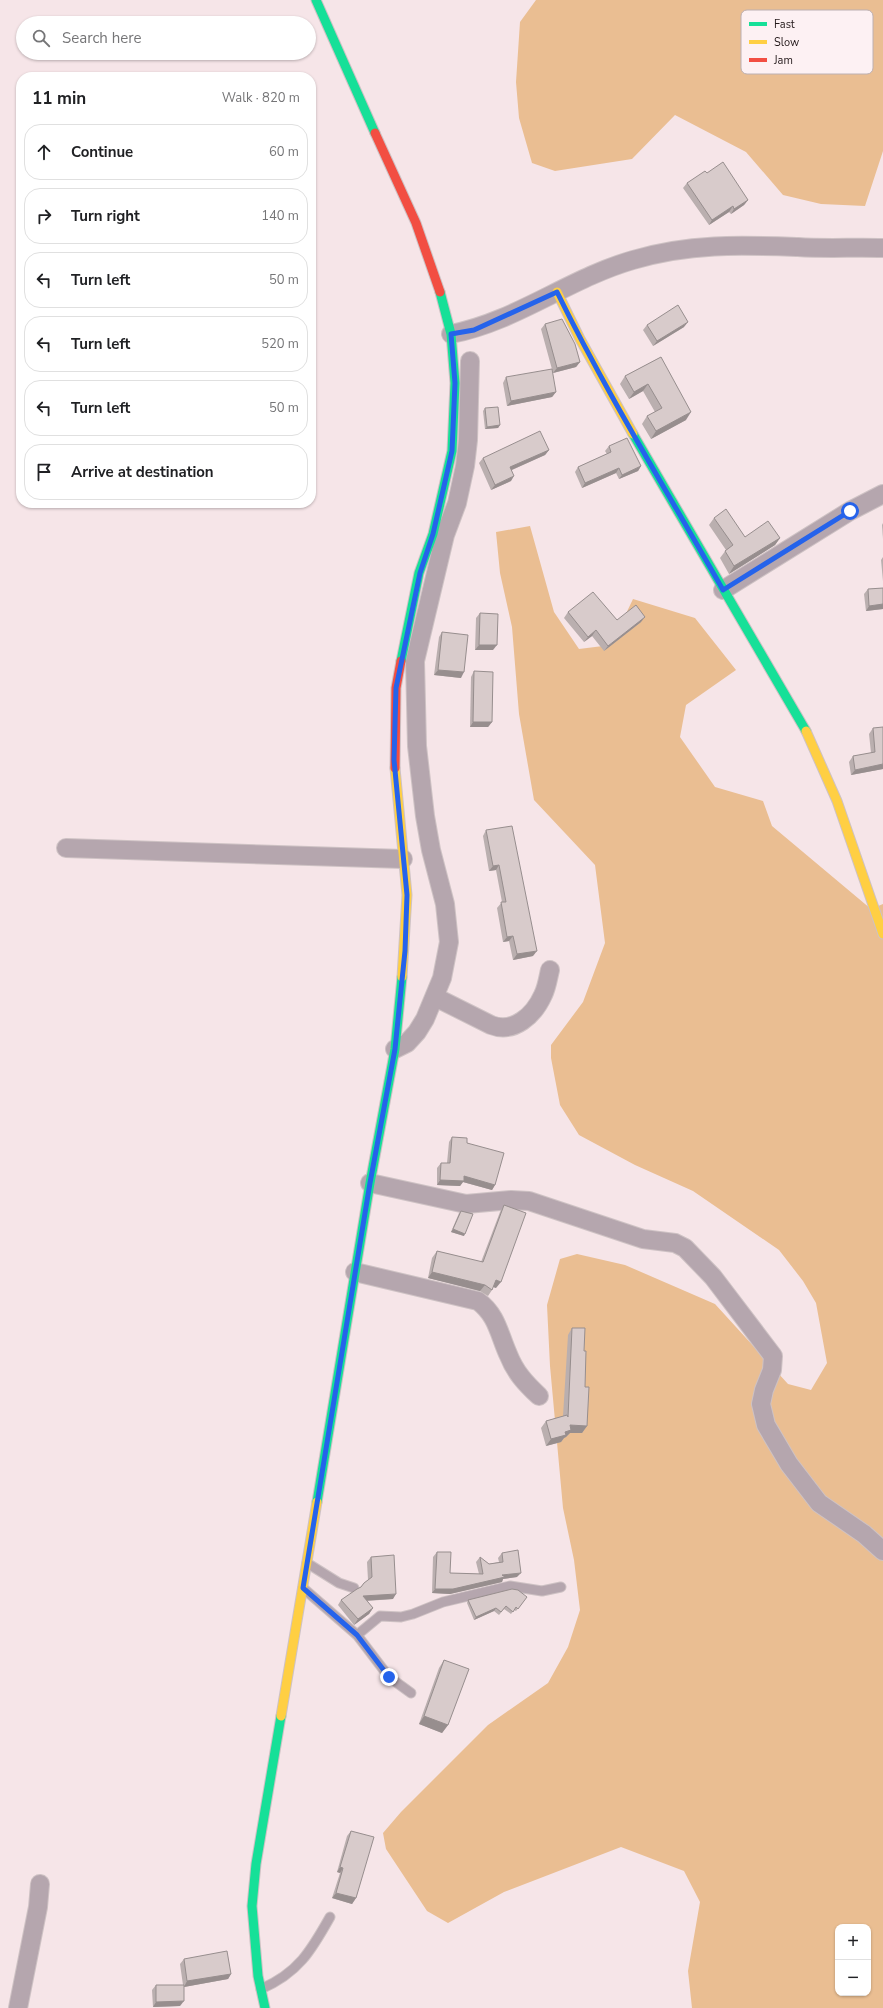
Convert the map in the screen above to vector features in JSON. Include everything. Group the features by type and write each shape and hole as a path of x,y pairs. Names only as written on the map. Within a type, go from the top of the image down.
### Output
{"street":[{"path":"264,2008 260,1989 252,1906 256,1864 370,1183 395,1049 405,951 407,895 394,760 396,688 400,660 420,573 433,534 452,451 455,383 451,334 440,290 416,223 316,0"},
{"path":"451,334 474,330 632,260 670,251 714,245 883,248"},
{"path":"557,292 580,339 617,406 818,753 834,791 883,934"},
{"path":"395,1049 407,1043 417,1032 435,996 445,965 449,936 445,904 431,850 425,816 417,746 415,661 445,535 457,503 465,466 468,440 470,361"},
{"path":"723,590 850,511 883,494"},
{"path":"66,848 403,859"},
{"path":"435,996 491,1025 499,1028 507,1028 523,1021 534,1010 543,995 550,970"},
{"path":"370,1183 466,1204 511,1200 529,1202 643,1239 675,1243 685,1248 713,1277 773,1356 772,1370 764,1390 761,1404 762,1413 766,1425 789,1464 819,1503 864,1534 883,1551"},
{"path":"355,1272 478,1301 488,1309 494,1317 502,1334 507,1353 520,1379 539,1396"},
{"path":"18,2008 38,1907 40,1884"}],"lane":[{"path":"307,1563 339,1583 354,1588"},
{"path":"357,1635 372,1620 380,1616 401,1617 413,1614 443,1602 510,1586 542,1591 561,1587"},
{"path":"303,1588 357,1635 389,1677 411,1693"},
{"path":"260,1989 277,1982 290,1973 311,1950 330,1917"}],"shaded area":[{"path":"536,0 883,0 883,151 865,206 821,204 783,195 746,152 675,115 632,159 555,171 532,163 519,118 516,82 520,22"},
{"path":"530,526 554,612 579,649 611,645 633,599 695,618 736,670 686,705 680,737 715,787 763,801 772,826 871,909 883,904 883,2008 692,2008 688,1971 700,1902 684,1871 621,1847 504,1892 448,1923 427,1911 386,1849 383,1833 401,1812 488,1725 548,1683 568,1647 580,1610 574,1560 563,1508 550,1366 547,1305 560,1259 577,1254 625,1265 715,1304 788,1384 811,1390 827,1363 816,1303 803,1281 779,1250 693,1191 635,1165 579,1135 560,1105 551,1058 551,1045 583,1002 605,943 595,865 534,800 519,714 512,627 500,573 496,532"}],"building":[{"path":"723,162 748,200 734,209 733,206 712,220 687,183 705,171 707,173"},
{"path":"678,305 688,322 657,341 647,325"},
{"path":"562,319 575,344 580,362 557,368 545,324"},
{"path":"661,357 691,412 656,431 647,416 662,408 648,384 634,392 625,376"},
{"path":"552,369 556,392 511,401 506,377"},
{"path":"498,407 500,425 487,427 485,408"},
{"path":"540,431 549,450 510,467 514,476 495,485 483,458"},
{"path":"627,438 641,466 622,475 619,468 585,483 578,467 611,452 609,446"},
{"path":"726,509 745,537 768,521 780,538 734,566 725,551 733,545 714,518"},
{"path":"883,588 883,604 869,606 868,589"},
{"path":"593,592 617,620 636,605 645,617 608,646 596,630 588,637 568,612"},
{"path":"480,613 498,614 497,645 479,645"},
{"path":"442,632 468,635 464,672 438,670"},
{"path":"474,671 493,672 492,722 473,722"},
{"path":"883,727 883,764 855,770 853,756 875,752 873,728"},
{"path":"512,826 537,951 517,954 513,936 507,937 501,902 506,902 499,865 493,866 486,830"},
{"path":"452,1137 467,1138 467,1143 504,1153 495,1185 464,1176 464,1181 440,1180 441,1163 450,1163"},
{"path":"504,1205 526,1213 501,1282 496,1280 492,1290 485,1285 432,1272 437,1251 483,1262"},
{"path":"461,1211 473,1214 465,1234 453,1229"},
{"path":"572,1328 585,1328 585,1387 589,1387 587,1426 570,1425 571,1430 565,1432 566,1435 551,1439 546,1421 567,1415 568,1417"},
{"path":"518,1550 521,1573 502,1575 505,1577 453,1589 435,1589 437,1552 451,1552 450,1573 483,1574 480,1557 489,1564 503,1562 502,1553"},
{"path":"394,1555 396,1594 363,1596 373,1608 358,1619 341,1600 361,1587 372,1577 371,1557"},
{"path":"512,1589 518,1590 527,1597 518,1609 516,1607 513,1612 506,1606 501,1612 496,1608 476,1617 468,1600"},
{"path":"444,1660 469,1669 448,1725 424,1716"},
{"path":"351,1831 374,1837 356,1898 336,1893 343,1868 340,1867"},
{"path":"227,1951 231,1974 187,1981 184,1959"},
{"path":"156,1985 184,1985 184,2001 156,2002"}],"traffic: fast":[{"path":"316,0 375,133"},
{"path":"401,661 419,573 433,534 452,451 455,383 451,334 440,292"},
{"path":"633,434 806,731"},
{"path":"317,1502 370,1183 395,1049 402,977"},
{"path":"265,2008 258,1976 252,1906 256,1864 281,1716"}],"traffic: slow":[{"path":"557,292 580,339 633,434"},
{"path":"806,731 837,801 883,934"},
{"path":"395,768 407,895 402,977"},
{"path":"281,1716 317,1502"}],"traffic: jam":[{"path":"375,133 416,223 440,292"},
{"path":"395,768 396,688 401,661"}],"route":[{"path":"389,1677 357,1635 318,1599 303,1588 370,1183 395,1049 405,951 407,895 400,836 394,760 396,688 406,632 420,573 433,534 452,451 455,383 451,334 474,330 557,292 580,339 723,590 850,511"}]}
